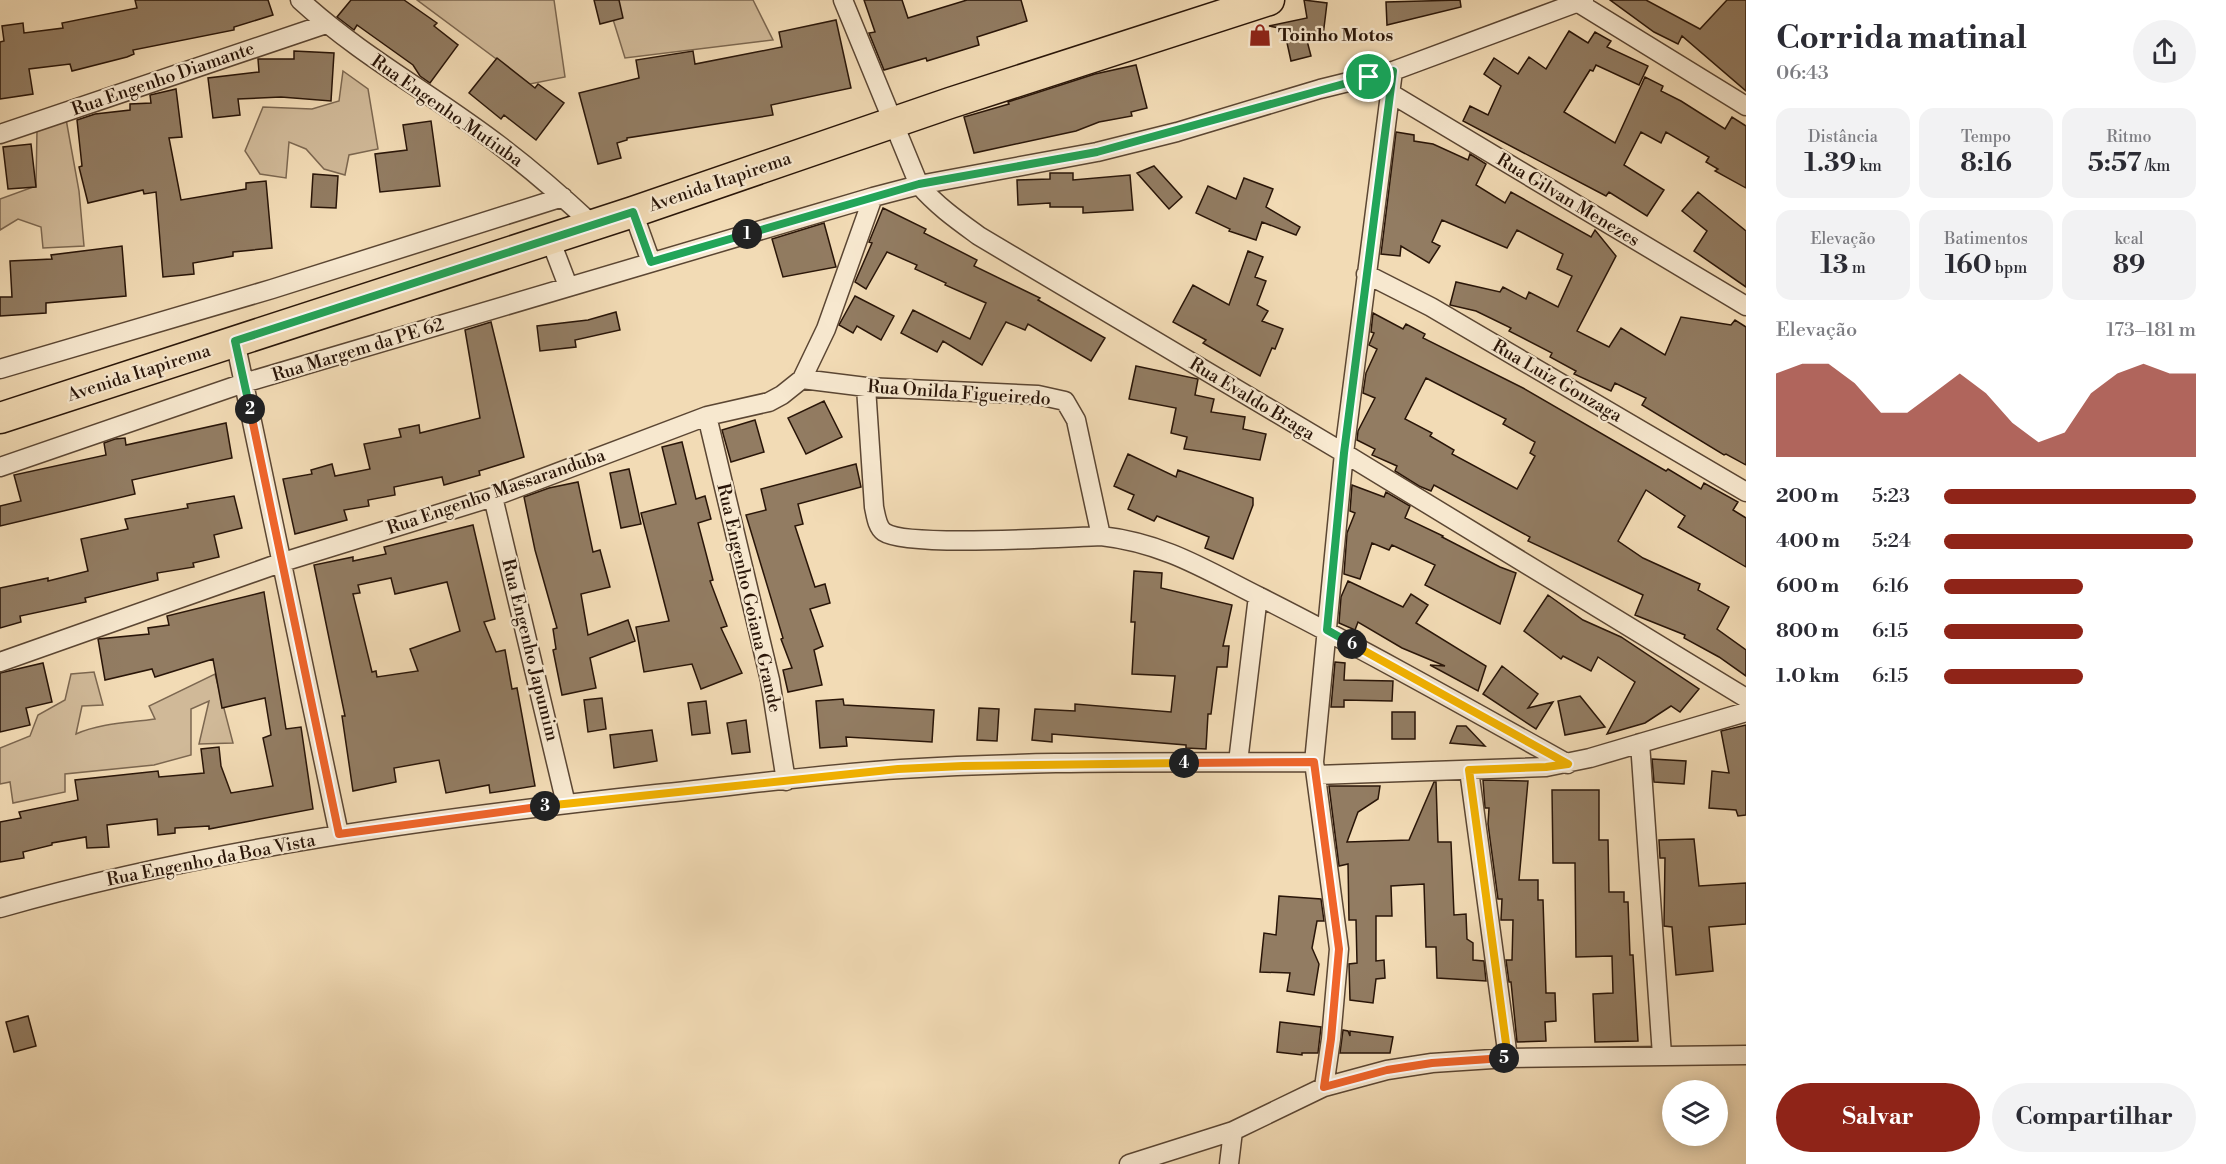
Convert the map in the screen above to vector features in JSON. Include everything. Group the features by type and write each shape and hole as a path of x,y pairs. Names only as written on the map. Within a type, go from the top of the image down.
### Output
{"main road":[{"name":"Avenida Itapirema","path":"0,418 633,212 1250,3"}],"street":[{"name":"Rua Evaldo Braga","path":"843,0 919,184 935,204 979,236 1344,453 1746,698"},
{"name":"Rua Margem da PE 62","path":"0,467 244,383 873,197 919,184 1097,152 1393,71 1580,1"},
{"path":"1580,1 1746,106"},
{"name":"Rua Engenho Mutiuba","path":"310,4 326,24 499,145 563,197 593,225"},
{"name":"Rua Engenho Diamante","path":"0,134 326,24"},
{"path":"1324,1087 1339,949 1315,768 1344,453 1393,71"},
{"name":"Rua Gilvan Menezes","path":"1390,93 1746,306"},
{"path":"0,369 272,289 563,197"},
{"name":"Rua Engenho Massaranduba","path":"0,662 282,562 493,497 707,416 769,402 802,379 826,329 873,197"},
{"path":"633,212 651,262"},
{"path":"550,239 568,286"},
{"name":"Rua Luiz Gonzaga","path":"1366,274 1441,313 1746,492"},
{"path":"235,341 339,834"},
{"name":"Rua Onilda Figueiredo","path":"802,379 866,387 1038,395 1065,401 1076,420 1101,536"},
{"path":"866,387 874,507 877,522 884,532 897,537 935,541 1101,536 1130,539 1178,554 1327,630 1568,764"},
{"name":"Rua Engenho Goiana Grande","path":"707,416 770,680 786,781"},
{"name":"Rua Engenho Japumim","path":"493,497 566,804"},
{"path":"1238,762 1258,596"},
{"name":"Rua Engenho da Boa Vista","path":"0,908 172,865 339,834 566,804 898,769 963,766 1238,762 1315,768 1469,770 1546,767 1568,764 1746,712"},
{"path":"1640,743 1662,1055"},
{"path":"1469,770 1508,1058"},
{"path":"1129,1164 1233,1131 1324,1087 1387,1070 1432,1063 1508,1058 1746,1055"},
{"path":"1229,1164 1233,1131"}],"shaded area":[{"path":"417,0 554,0 565,77 530,84"},
{"path":"607,0 753,0 773,40 625,58"},
{"path":"343,71 368,89 378,149 349,155 345,175 324,169 306,149 289,142 286,178 260,174 245,151 263,107 312,109 339,101"},
{"path":"66,119 79,191 84,246 43,248 41,227 18,219 0,230 0,199 36,186 37,130"},
{"path":"94,672 103,705 82,706 76,734 105,725 155,719 149,706 215,674 233,743 199,744 209,701 191,709 191,755 154,765 65,774 65,792 13,803 10,782 0,784 0,748 30,736 38,715 65,700 71,674"}],"building":[{"path":"135,0 268,0 273,15 234,27 234,30 133,50 134,54 127,57 72,71 70,64 29,69 33,94 0,99 0,42 4,41 2,26 23,23 24,33 63,28 62,23 137,8"},
{"path":"351,0 404,0 437,23 434,26 458,45 430,83 420,76 413,65 357,25 354,30 337,17"},
{"path":"594,0 619,0 623,18 600,24"},
{"path":"864,0 902,0 908,18 967,0 1021,0 1027,21 977,37 979,45 927,61 926,58 884,70 869,33 875,32"},
{"path":"1304,0 1327,3 1323,36 1305,33 1311,56 1291,61 1284,29 1269,26 1307,18"},
{"path":"1460,0 1461,7 1387,25 1386,2"},
{"path":"1610,0 1646,0 1700,29 1727,0 1746,0 1746,91 1682,36 1678,44 1654,32"},
{"path":"836,20 851,88 771,105 773,115 627,138 617,143 621,158 598,164 579,93 639,78 636,60 693,51 695,64 782,47 779,32"},
{"path":"1569,31 1588,43 1595,32 1611,41 1607,47 1648,66 1639,85 1596,65 1593,71 1590,70 1564,112 1615,143 1645,77 1663,86 1661,91 1725,129 1732,117 1746,126 1746,188 1715,171 1718,169 1706,162 1709,157 1666,132 1661,143 1641,132 1624,165 1664,190 1647,216 1609,192 1606,196 1463,121 1470,106 1488,115 1501,86 1484,74 1494,58 1518,74 1529,57 1546,69"},
{"path":"294,51 334,53 331,101 281,97 238,99 240,115 213,118 208,78 259,72 258,59 294,59"},
{"path":"497,58 535,88 538,84 564,103 536,140 504,115 501,119 469,93"},
{"path":"1136,65 1147,108 1131,112 1132,116 1099,122 1076,131 974,153 964,117 1095,74"},
{"path":"176,89 182,137 169,138 181,200 246,189 246,183 266,181 272,248 233,252 233,256 193,263 194,274 163,277 156,192 144,194 143,190 88,203 79,167 82,166 77,120 95,114 130,110 130,104 151,103 150,95"},
{"path":"431,121 440,186 380,192 375,154 407,150 403,125"},
{"path":"1396,132 1414,135 1414,141 1433,144 1468,160 1470,154 1486,164 1476,185 1505,203 1511,192 1591,237 1595,230 1616,256 1577,331 1609,347 1621,328 1665,355 1681,317 1731,325 1735,320 1746,327 1746,465 1724,455 1642,405 1646,398 1615,383 1611,391 1574,374 1576,371 1550,357 1552,353 1509,331 1511,328 1476,311 1450,305 1456,282 1500,292 1503,287 1526,299 1529,292 1558,307 1572,276 1557,269 1563,254 1517,230 1507,248 1442,220 1432,242 1440,246 1429,263 1401,246 1400,256 1381,254"},
{"path":"31,144 36,187 8,189 3,147"},
{"path":"1154,166 1182,197 1169,209 1137,173"},
{"path":"1050,173 1073,173 1073,180 1130,175 1133,210 1083,213 1083,207 1050,207 1050,203 1018,205 1017,180 1050,179"},
{"path":"313,174 338,176 336,208 311,207"},
{"path":"1244,178 1273,189 1266,207 1300,227 1296,235 1262,222 1256,240 1229,231 1230,229 1196,213 1208,186 1236,199"},
{"path":"1698,192 1746,231 1746,287 1694,251 1707,231 1682,211"},
{"path":"883,208 926,229 924,233 977,260 974,266 1040,298 1038,300 1105,338 1091,361 1028,324 1025,330 1006,322 982,365 943,341 937,352 901,333 913,310 970,339 986,303 945,285 946,283 915,269 917,265 887,252 866,289 855,282 872,243 869,242"},
{"path":"824,223 836,267 783,277 772,239"},
{"path":"122,246 126,296 46,303 46,313 0,316 0,297 12,297 10,261 52,259 51,255"},
{"path":"1248,251 1263,257 1255,277 1266,281 1257,305 1268,311 1262,321 1283,329 1260,376 1203,343 1206,340 1173,322 1193,285 1229,305"},
{"path":"855,296 894,316 881,340 857,326 853,333 839,325"},
{"path":"616,312 620,330 575,340 576,347 540,351 537,326 588,320"},
{"path":"1373,313 1403,329 1406,324 1425,334 1423,338 1523,388 1666,471 1668,469 1701,489 1704,483 1738,502 1733,510 1746,518 1746,567 1678,527 1685,516 1646,490 1618,541 1643,558 1700,584 1698,590 1729,607 1717,629 1746,650 1746,676 1719,657 1684,638 1685,635 1635,615 1643,595 1528,541 1530,537 1434,485 1431,491 1419,486 1395,471 1397,466 1372,455 1375,449 1357,440 1358,431 1375,398 1363,393 1366,373 1377,349 1369,345 1374,333 1371,332","holes":["1426,378 1506,419 1503,424 1535,442 1530,453 1535,456 1517,489 1452,454 1454,450 1430,436 1432,433 1405,419"]},
{"path":"491,322 524,457 479,471 480,475 444,485 442,477 394,487 395,495 368,500 369,506 344,510 347,520 295,534 283,479 312,474 311,470 332,464 335,476 370,469 364,444 401,437 399,429 419,425 420,433 480,418 465,330"},
{"path":"1136,366 1198,379 1195,395 1214,399 1211,412 1245,417 1243,429 1266,434 1260,460 1184,449 1187,437 1171,433 1176,408 1129,399"},
{"path":"824,401 842,437 806,454 788,418"},
{"path":"755,420 764,452 731,462 722,430"},
{"path":"226,423 232,458 132,480 135,494 0,526 0,506 21,501 14,475 106,455 104,443 115,439 125,438 126,445"},
{"path":"682,442 696,499 705,496 711,519 698,523 713,580 710,581 727,626 721,628 742,673 701,689 692,664 644,672 636,627 669,621 641,513 676,504 662,447"},
{"path":"1128,454 1176,477 1178,470 1253,498 1253,505 1233,559 1205,548 1209,537 1157,516 1154,521 1128,509 1134,495 1114,486"},
{"path":"856,464 861,487 798,504 803,524 795,526 815,587 825,584 830,603 810,609 823,646 814,650 822,685 788,692 783,670 792,668 781,639 783,638 746,515 766,510 761,489"},
{"path":"629,469 641,524 621,528 610,473"},
{"path":"578,482 593,552 600,550 610,587 581,594 588,635 628,620 635,641 590,658 596,688 562,695 553,650 556,649 553,629 557,628 535,550 524,497 549,488"},
{"path":"1352,485 1384,497 1386,492 1410,506 1405,518 1516,573 1500,624 1425,585 1435,565 1392,545 1389,550 1372,543 1360,579 1344,574 1347,533 1355,513 1350,511"},
{"path":"234,496 242,528 214,535 219,557 193,563 194,567 157,573 158,580 85,598 86,602 20,616 21,622 0,628 0,588 48,578 48,581 88,571 81,539 128,529 125,519 188,508 187,504"},
{"path":"473,525 495,619 484,622 496,652 505,650 512,689 517,688 535,786 490,793 489,785 446,793 439,760 394,768 396,782 353,791 342,716 345,716 314,565 353,557 353,561 386,554 384,547","holes":["391,578 395,594 447,582 460,631 410,649 418,671 377,677 376,671 372,672 353,594 360,593 358,585"]},
{"path":"1134,571 1162,573 1161,588 1232,605 1223,646 1229,646 1227,667 1217,667 1211,714 1208,714 1206,749 1186,748 1186,745 1052,734 1052,742 1032,740 1035,709 1075,711 1075,704 1171,712 1175,676 1132,674 1135,622 1131,622"},
{"path":"1348,581 1403,607 1411,594 1428,605 1416,623 1486,666 1478,691 1430,665 1445,666 1402,648 1358,622 1355,630 1339,623 1341,597"},
{"path":"264,592 286,729 301,727 313,809 209,829 209,826 175,828 175,833 158,835 157,819 107,825 109,847 87,848 86,837 52,843 52,845 23,852 24,858 0,862 0,822 21,818 19,812 78,800 75,780 158,771 159,777 204,773 201,749 219,747 221,766 231,793 273,786 263,738 271,735 265,698 222,708 213,659 155,677 152,669 105,680 98,639 149,634 148,628 169,625 167,616"},
{"path":"1548,595 1583,620 1621,637 1699,689 1680,712 1671,706 1645,723 1607,734 1635,682 1598,657 1591,671 1563,656 1561,659 1524,631"},
{"path":"1335,662 1345,663 1344,680 1393,681 1392,701 1344,700 1344,707 1331,707"},
{"path":"43,663 52,702 26,708 30,725 0,732 0,673"},
{"path":"1502,666 1538,694 1528,708 1553,702 1536,729 1483,694"},
{"path":"1580,696 1605,727 1565,735 1558,701"},
{"path":"602,698 606,729 588,732 584,700"},
{"path":"843,699 844,705 934,710 932,742 846,737 847,746 820,748 816,701"},
{"path":"706,701 710,733 692,735 688,703"},
{"path":"979,708 999,709 997,741 977,740"},
{"path":"1392,712 1415,712 1415,739 1392,739"},
{"path":"746,720 750,752 732,754 727,723"},
{"path":"1746,725 1746,815 1738,816 1736,810 1709,808 1712,771 1729,773 1721,731"},
{"path":"1457,726 1466,726 1485,746 1450,743"},
{"path":"652,730 657,761 614,768 610,735"},
{"path":"1652,759 1686,761 1684,784 1654,782"},
{"path":"1483,780 1528,781 1519,880 1538,880 1538,900 1543,900 1546,993 1555,993 1556,1021 1545,1022 1546,1041 1517,1042 1511,982 1509,982 1506,960 1512,960 1513,920 1501,920 1502,899 1498,899 1488,824 1489,808 1485,808"},
{"path":"1434,782 1436,782 1438,842 1451,842 1454,915 1466,914 1467,939 1473,943 1473,960 1484,961 1486,981 1437,978 1436,947 1426,947 1424,884 1391,886 1392,916 1376,916 1376,961 1384,960 1385,978 1376,979 1373,1003 1350,1000 1349,964 1357,963 1356,920 1349,920 1348,864 1339,866 1329,786 1380,786 1378,799 1358,812 1347,842 1409,840"},
{"path":"1552,790 1599,790 1599,840 1608,840 1609,892 1624,892 1624,902 1628,902 1630,955 1633,955 1638,1041 1595,1042 1593,994 1613,993 1612,956 1576,957 1575,863 1553,863"},
{"path":"1694,839 1699,886 1746,883 1746,924 1709,927 1713,971 1676,975 1672,927 1664,926 1665,858 1660,858 1659,840"},
{"path":"1279,896 1321,899 1324,921 1317,921 1312,948 1319,964 1314,995 1287,991 1290,973 1260,972 1264,933 1276,935"},
{"path":"28,1016 36,1046 14,1052 6,1022"},
{"path":"1280,1022 1321,1027 1318,1053 1302,1053 1302,1055 1277,1052"},
{"path":"1343,1030 1348,1031 1350,1036 1350,1031 1393,1037 1390,1053 1340,1053"}],"place":[{"name":"Toinho Motos","path":"1260,35"}],"route":[{"path":"1393,71 1344,453 1327,630 1568,764 1469,770 1508,1058 1432,1063 1387,1070 1324,1087 1339,949 1314,762 1028,764 898,769 496,812 339,834 235,341 633,212 651,262 919,184 1097,152 1177,132 1320,89 1369,77 1393,71"}]}
